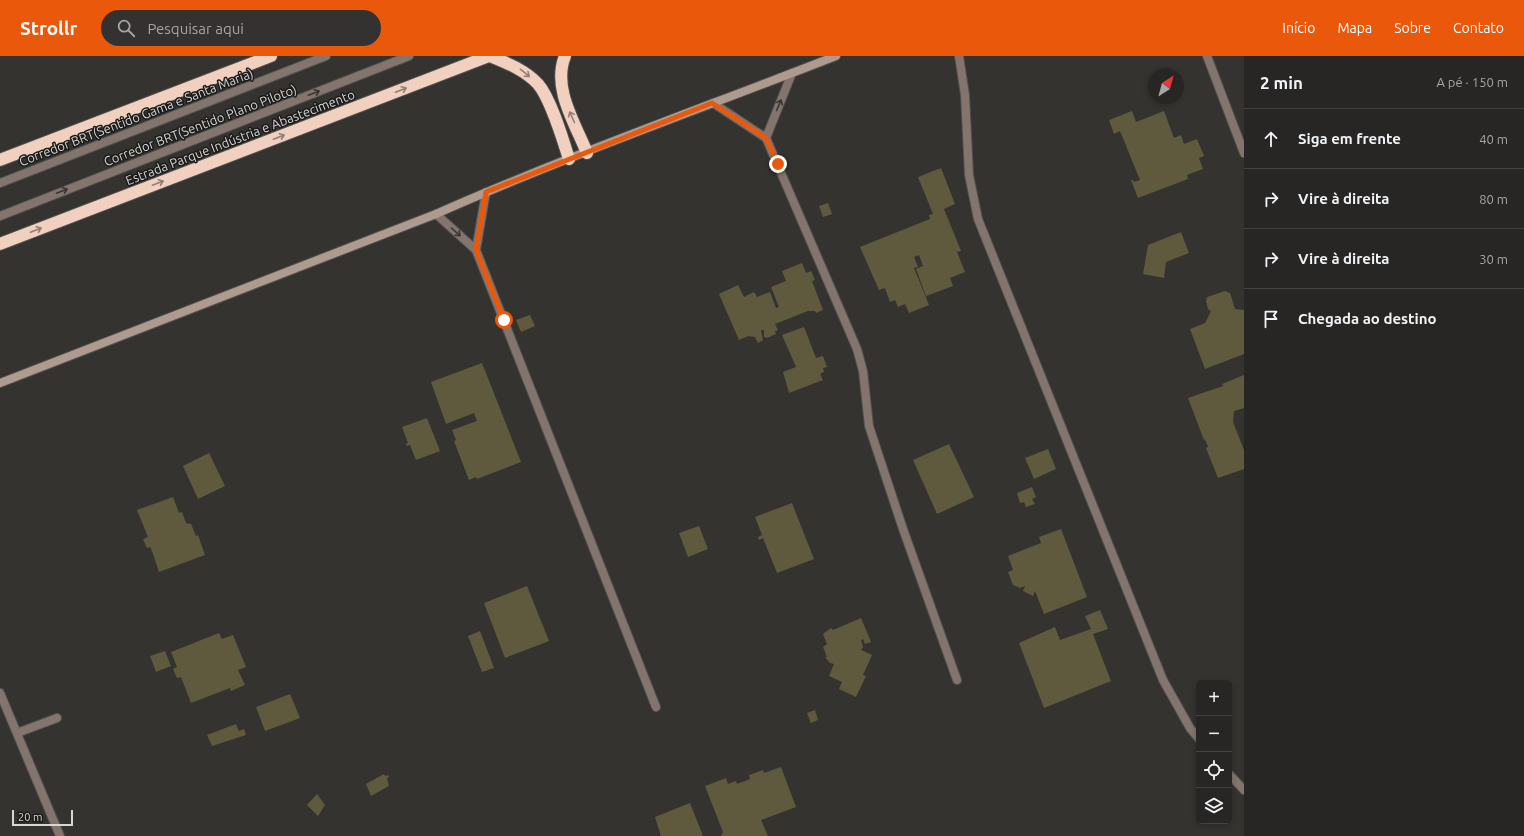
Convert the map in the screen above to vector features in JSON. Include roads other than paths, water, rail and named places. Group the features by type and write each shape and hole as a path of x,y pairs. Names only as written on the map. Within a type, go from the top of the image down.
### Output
{"highway":[{"path":"0,160 271,56"},
{"path":"490,56 515,66 538,85 548,102 569,159"},
{"name":"Estrada Parque Indústria e Abastecimento","path":"0,244 490,56"},
{"path":"565,56 562,66 562,91 568,109 588,153"}],"street":[{"name":"Corredor BRT(Sentido Gama e Santa Maria)","path":"0,183 326,56"},
{"name":"Corredor BRT(Sentido Plano Piloto)","path":"0,216 409,56"},
{"path":"0,383 436,214 486,192 569,159 588,153 712,103 836,56"},
{"path":"959,56 965,95 969,175 978,219 1163,680 1190,728 1196,735"},
{"path":"1206,56 1244,153"},
{"path":"766,138 792,73"},
{"path":"712,103 766,138 857,349 863,371 870,426 903,529 957,680"},
{"path":"476,250 486,192"},
{"path":"436,214 476,250 656,706"},
{"path":"0,693 60,836"},
{"path":"18,733 57,718"},
{"path":"1232,777 1244,790"}]}
